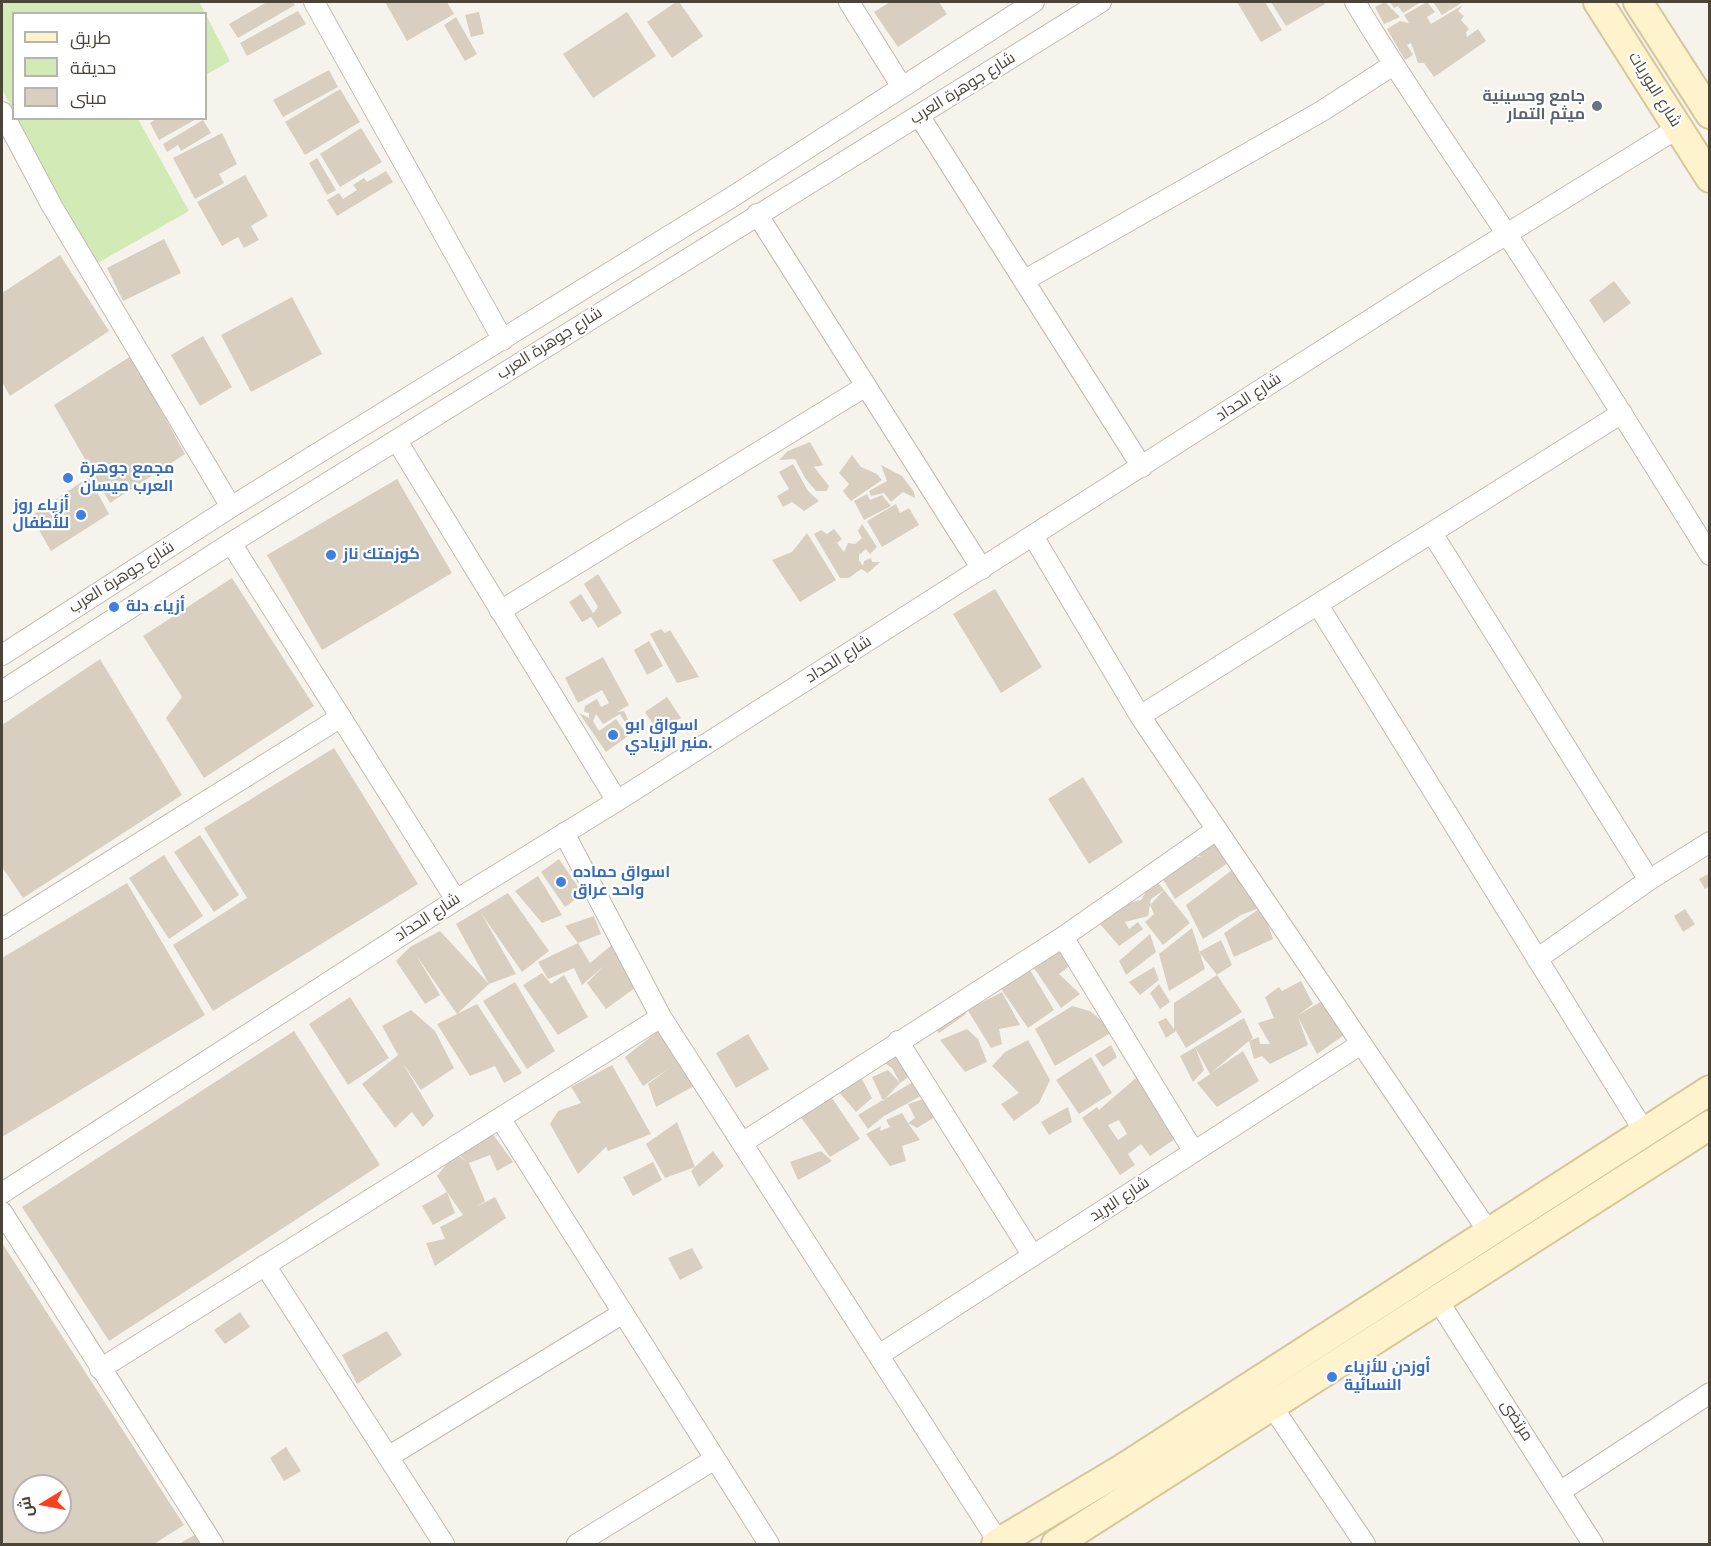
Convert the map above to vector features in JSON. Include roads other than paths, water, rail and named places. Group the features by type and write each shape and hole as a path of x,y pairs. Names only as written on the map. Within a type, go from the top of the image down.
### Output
{"street":[{"path":"314,2 503,340"},
{"path":"849,2 902,87"},
{"name":"شارع جوهرة العرب","path":"2,655 231,507 503,340 1034,2"},
{"name":"شارع جوهرة العرب","path":"2,691 231,543 757,214 920,117 1101,2"},
{"path":"1355,2 1393,65 1507,234 1622,413 1710,555"},
{"name":"شارع البوريات","path":"1598,2 1710,178"},
{"name":"شارع البوريات","path":"1638,2 1710,114"},
{"path":"1025,280 1322,111 1393,65"},
{"path":"2,112 8,141 58,216 231,507"},
{"path":"920,117 1142,466"},
{"name":"شارع الحداد","path":"2,1193 456,900 617,801 1507,234 1678,128"},
{"path":"757,214 982,569"},
{"path":"501,611 866,386"},
{"path":"1140,716 1622,413"},
{"path":"397,441 617,801"},
{"path":"1432,533 1649,880"},
{"path":"1033,536 1140,716 1488,1231"},
{"path":"231,543 456,900"},
{"path":"1318,605 1644,1131"},
{"path":"2,929 341,717"},
{"path":"742,1143 1063,937 1216,830"},
{"path":"564,833 661,1017 998,1544 1122,1469 1710,1090"},
{"path":"1537,958 1649,880 1710,842"},
{"path":"1063,937 1194,1152"},
{"path":"100,1370 661,1017"},
{"path":"898,1041 1033,1256"},
{"name":"شارع البريد","path":"879,1355 1360,1044"},
{"path":"500,1118 769,1545"},
{"path":"1056,1545 1140,1493 1270,1405 1710,1125"},
{"path":"2,1212 213,1545"},
{"path":"265,1265 444,1545"},
{"name":"مرتضى","path":"1437,1299 1562,1491 1593,1545"},
{"path":"388,1457 623,1313"},
{"path":"1562,1491 1710,1393"},
{"path":"1270,1405 1365,1545"},
{"path":"1184,1428 1187,1440 1201,1453"},
{"path":"577,1545 715,1459"},
{"path":"1122,1469 1137,1481 1140,1493"}],"place":[{"name":"جامع وحسينية ميثم التمار","path":"1597,106"},
{"name":"مجمع جوهرة العرب ميسان","path":"68,478"},
{"name":"أزياء روز للأطفال","path":"81,515"},
{"name":"كوزمتك ناز","path":"331,555"},
{"name":"أزياء دلة","path":"114,607"},
{"name":"اسواق ابو منير الزيادي.","path":"613,735"},
{"name":"اسواق حماده واحد عراق","path":"561,882"},
{"name":"أوزدن للأزياء النسائية","path":"1332,1377"}]}
